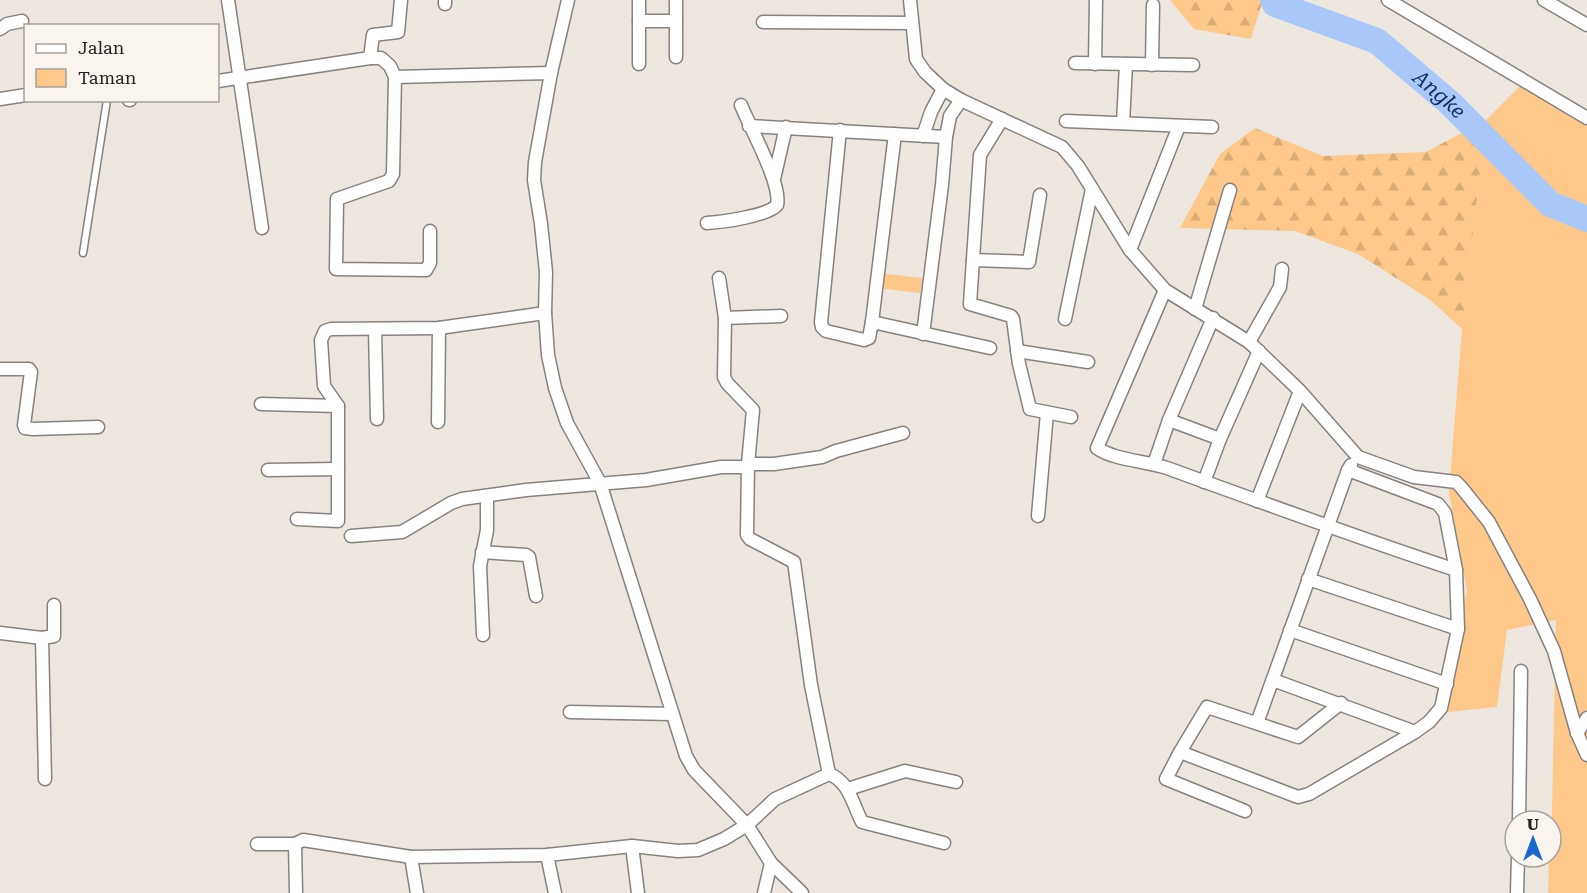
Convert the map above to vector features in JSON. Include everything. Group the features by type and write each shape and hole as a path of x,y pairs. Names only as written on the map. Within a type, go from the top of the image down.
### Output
{"street":[{"path":"228,0 262,228"},
{"path":"370,58 373,35 398,32 401,0"},
{"path":"568,0 551,73 535,162 534,180 546,272 545,313 548,355 555,388 567,423 600,483 686,756 694,771 747,825 771,863 802,893"},
{"path":"639,0 639,64"},
{"path":"675,0 676,57"},
{"path":"910,0 916,59 925,72 943,89 962,100 1062,147 1074,160 1130,250 1165,290 1250,342 1300,391 1358,457 1414,477 1456,482 1489,522 1530,599 1554,651 1577,733 1587,755"},
{"path":"1095,64 1096,0"},
{"path":"1544,0 1587,25"},
{"path":"1393,1 1587,118"},
{"path":"1152,65 1153,5"},
{"path":"0,29 7,24 22,21"},
{"path":"639,21 676,21"},
{"path":"763,22 911,23"},
{"path":"219,81 239,76 381,58 390,66 395,76 393,174 389,181 342,195 337,199 336,269 426,270 430,263 430,231"},
{"path":"1075,63 1193,65"},
{"path":"1123,123 1126,64"},
{"path":"395,76 551,73"},
{"path":"923,136 931,112 943,89"},
{"path":"0,99 24,95"},
{"path":"923,334 946,137 950,116 962,100"},
{"path":"707,223 774,209 778,201 774,179 741,105"},
{"path":"1002,118 980,155 970,304 1011,316 1030,409 1071,417"},
{"path":"1066,121 1212,127"},
{"path":"749,126 946,137"},
{"path":"1130,250 1179,126"},
{"path":"774,179 786,127"},
{"path":"840,130 822,327 826,331 864,340 869,338 872,322 895,134"},
{"path":"1065,319 1092,189"},
{"path":"1195,309 1230,190"},
{"path":"973,260 1029,262 1040,195"},
{"path":"1250,342 1280,287 1282,269"},
{"path":"719,278 725,318 724,377 753,410 748,466 747,535 750,539 791,558 795,566 811,686 829,774"},
{"path":"1165,290 1098,448 1105,453 1154,464 1456,570"},
{"path":"297,519 338,521 338,406 324,386 323,334 331,329 439,328 545,313"},
{"path":"725,318 781,316"},
{"path":"1154,464 1168,420 1213,318"},
{"path":"872,322 990,348"},
{"path":"438,422 439,328"},
{"path":"375,329 377,419"},
{"path":"1017,351 1088,362"},
{"path":"1204,482 1220,439 1259,351"},
{"path":"0,369 24,368 31,372 25,428 98,427"},
{"path":"1257,501 1300,391"},
{"path":"261,404 338,406"},
{"path":"1038,516 1047,413"},
{"path":"1168,420 1220,439"},
{"path":"351,536 402,532 462,499 526,490 646,480 720,466 774,464 822,457 903,433"},
{"path":"1257,723 1348,470 1358,457"},
{"path":"268,470 338,469"},
{"path":"1180,752 1298,796 1309,794 1415,732 1429,722 1441,708 1458,629 1456,570 1445,513 1438,504 1348,470"},
{"path":"483,635 480,566 487,530 487,496"},
{"path":"482,552 529,557 532,563 536,597"},
{"path":"1308,579 1458,629"},
{"path":"0,633 42,638 54,636 54,606"},
{"path":"1290,630 1447,684"},
{"path":"42,638 45,778"},
{"path":"1519,809 1521,671"},
{"path":"1273,680 1415,732"},
{"path":"1245,811 1166,778 1207,707 1298,737 1341,704"},
{"path":"570,712 672,714"},
{"path":"1577,733 1587,718"},
{"path":"848,789 905,771 956,782"},
{"path":"257,844 295,844 303,840 411,857 547,855 632,846 678,851 698,850 724,839 747,825 775,799 829,774 835,776 848,789 862,822 944,843"},
{"path":"295,844 296,893"},
{"path":"632,846 638,893"},
{"path":"547,855 555,893"},
{"path":"411,857 417,893"},
{"path":"764,893 771,863"},
{"path":"1517,893 1518,869"}],"lane":[{"path":"82,253 107,102"}],"green space":[{"path":"1170,0 1263,0 1251,39 1194,29"},
{"path":"1529,77 1587,110 1587,893 1548,893 1549,869 1563,869 1563,809 1552,809 1556,620 1507,630 1497,707 1438,713 1467,591 1449,492 1462,329 1486,120"},
{"path":"1486,120 1462,329 1429,299 1358,254 1295,231 1180,228 1220,154 1255,128 1323,156 1426,152"},
{"path":"879,273 922,278 920,293 878,288"}],"waterway":[{"name":"Angke","path":"1273,0 1275,4 1377,41 1451,104 1550,204 1587,219"}]}
